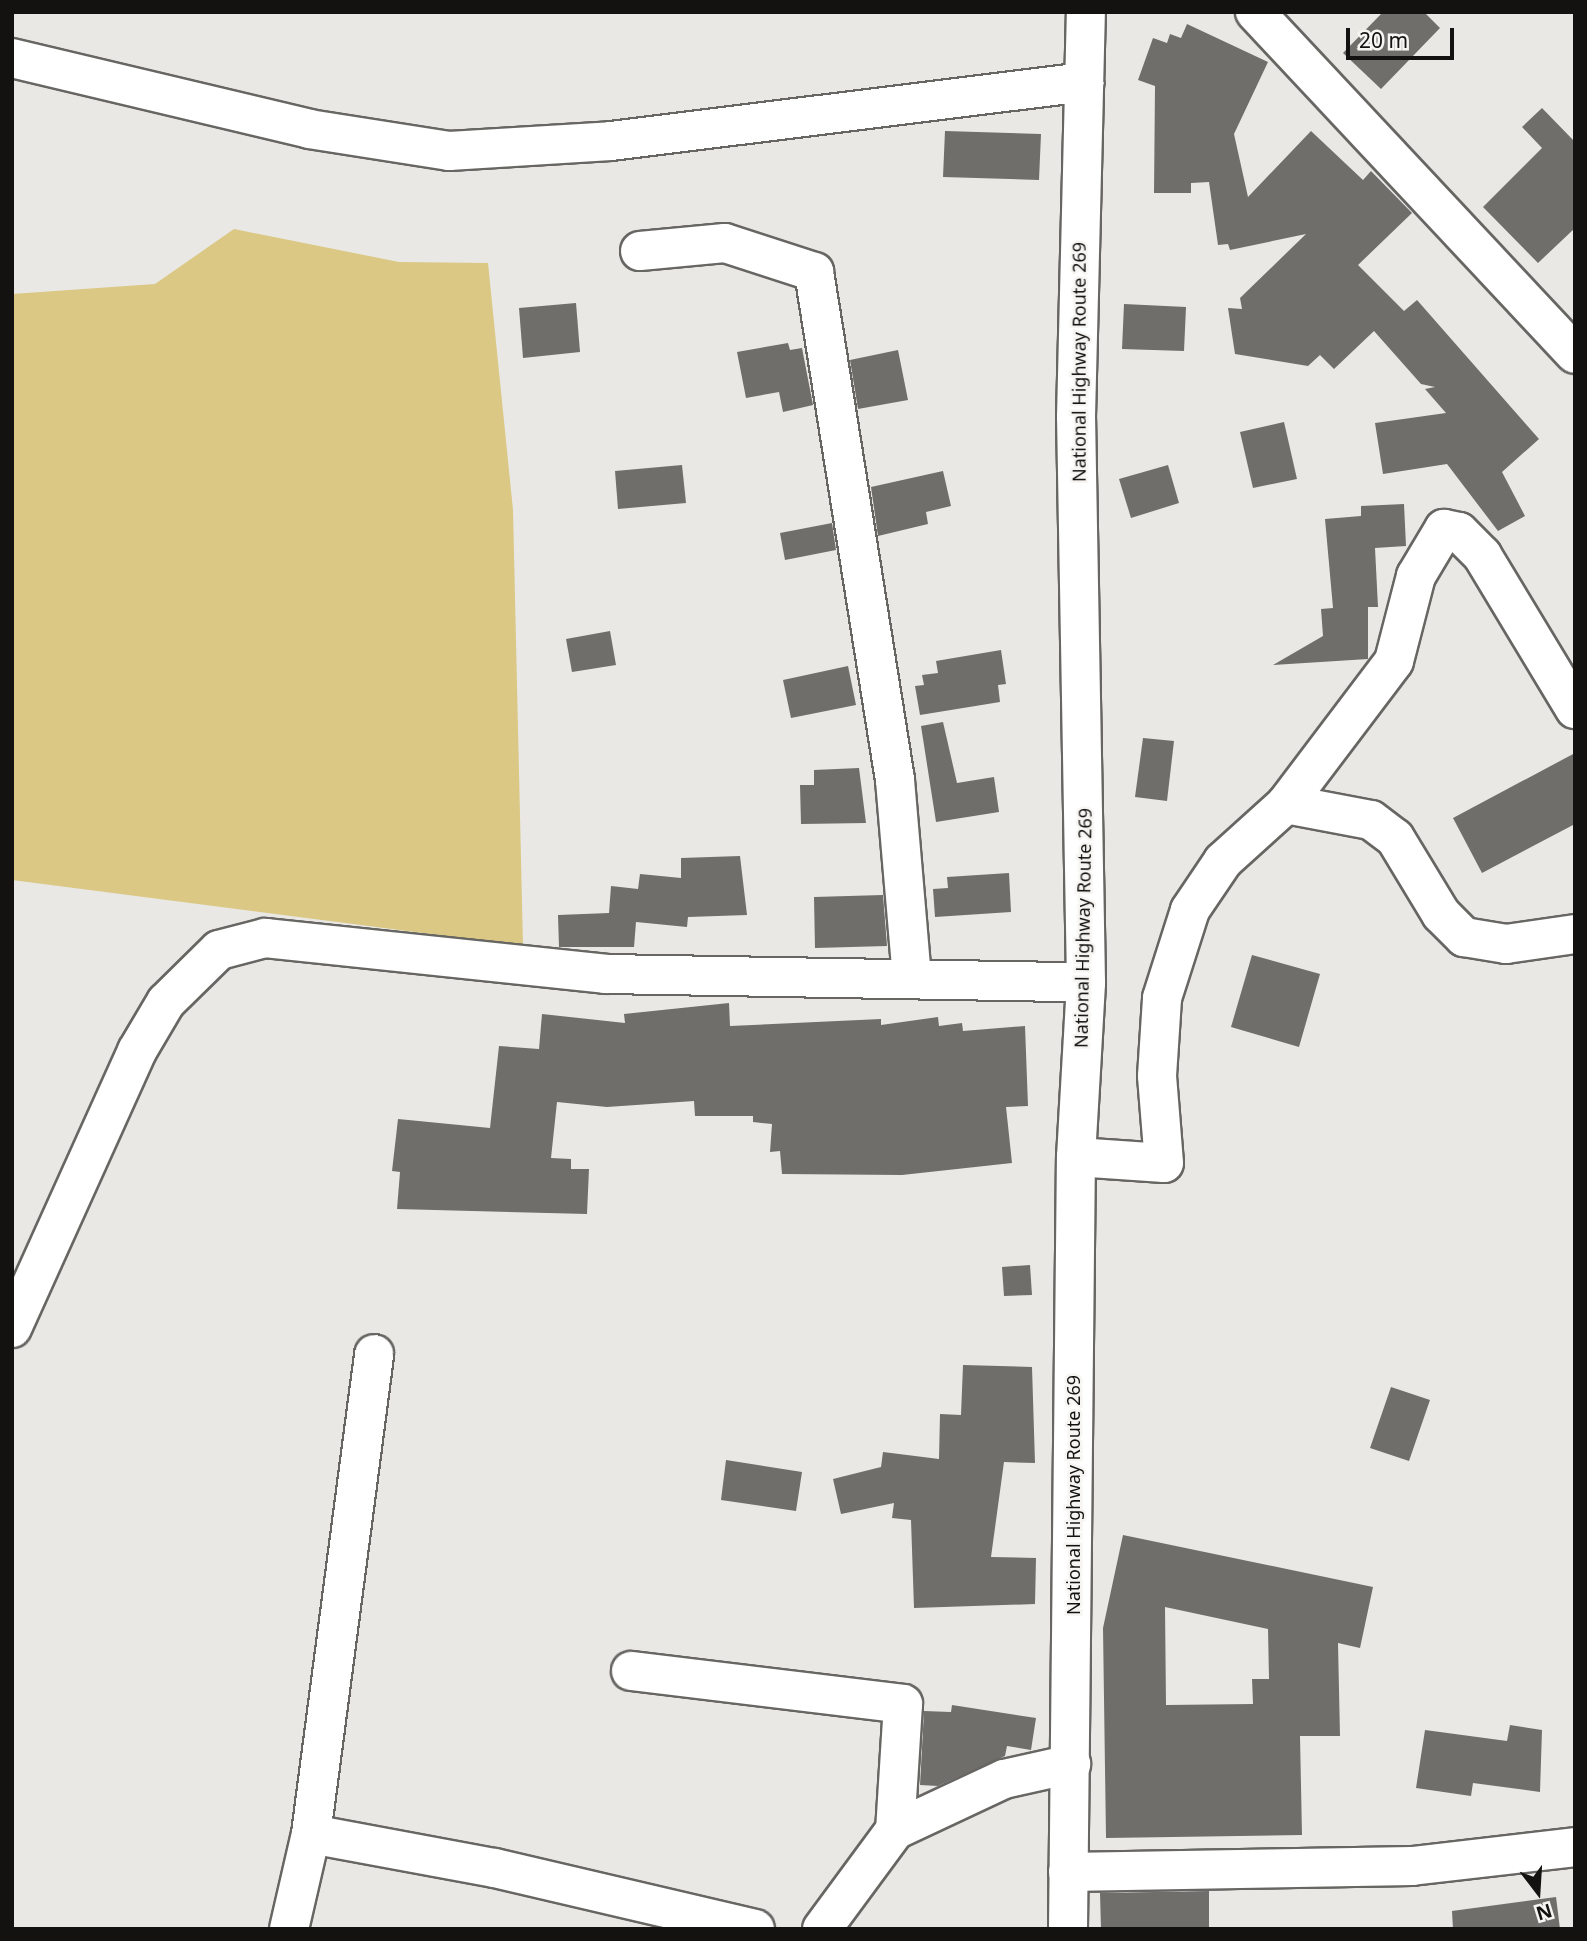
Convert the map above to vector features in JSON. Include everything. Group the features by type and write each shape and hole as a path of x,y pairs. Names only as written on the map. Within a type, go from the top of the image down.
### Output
{"main road":[{"name":"National Highway Route 269","path":"1068,1929 1076,1157 1086,982 1076,417 1086,12"},
{"path":"1255,12 1575,354"},
{"path":"12,58 309,129 449,150 611,141 1084,82"},
{"path":"640,251 725,243 814,272 893,767 912,978"},
{"path":"1076,1157 1164,1163 1157,1076 1161,998 1190,910 1223,861 1286,804 1394,661 1416,576 1444,529 1459,532 1482,555 1575,709"},
{"path":"1286,804 1371,820 1395,838 1441,914 1464,937 1506,944 1575,934"},
{"path":"12,1328 137,1051 166,1002 219,950 265,938 605,974 1086,982"},
{"path":"289,1929 311,1834 374,1354"},
{"path":"631,1671 903,1704 895,1830"},
{"path":"822,1929 895,1830 1004,1779 1071,1764"},
{"path":"311,1834 495,1868 755,1929"},
{"path":"1069,1872 1412,1866 1575,1847"}],"shaded area":[{"path":"234,229 399,262 488,263 513,510 523,946 12,880 12,294 155,284"}],"building":[{"path":"1383,12 1424,12 1440,28 1381,89 1343,53"},
{"path":"1187,24 1268,62 1234,134 1248,197 1311,131 1363,180 1371,171 1412,213 1358,265 1404,311 1417,300 1539,439 1502,472 1525,516 1498,531 1447,464 1383,474 1375,423 1446,413 1425,389 1435,387 1421,384 1374,331 1334,369 1320,355 1308,366 1235,354 1228,308 1242,309 1240,298 1306,234 1230,250 1228,244 1218,245 1209,182 1191,183 1191,193 1154,193 1155,86 1138,80 1153,38 1167,43 1170,34 1181,38"},
{"path":"1542,108 1575,142 1575,228 1538,263 1483,207 1542,148 1522,127"},
{"path":"945,131 1041,134 1039,180 943,177"},
{"path":"576,303 580,352 523,358 519,308"},
{"path":"1124,304 1186,307 1184,351 1122,349"},
{"path":"788,343 790,350 802,348 813,405 783,412 779,392 746,398 737,352"},
{"path":"898,350 908,400 858,409 850,360"},
{"path":"1284,422 1297,479 1253,488 1240,432"},
{"path":"682,465 686,503 618,509 615,471"},
{"path":"1168,465 1179,503 1131,518 1119,479"},
{"path":"943,471 951,506 926,512 928,524 878,536 871,487"},
{"path":"1404,504 1406,546 1375,548 1378,607 1368,607 1368,659 1273,665 1323,636 1321,609 1333,608 1325,519 1361,516 1361,506"},
{"path":"832,523 836,550 785,560 780,533"},
{"path":"610,631 616,665 572,672 566,639"},
{"path":"1001,650 1006,684 998,685 1000,702 920,715 915,686 924,685 922,675 938,673 936,661"},
{"path":"848,666 856,705 791,718 783,680"},
{"path":"943,722 957,783 994,777 999,812 936,822 921,726"},
{"path":"1143,738 1174,741 1167,801 1135,797"},
{"path":"1575,753 1575,824 1482,873 1453,818"},
{"path":"859,768 866,823 801,824 800,785 814,785 814,770"},
{"path":"740,856 747,915 688,917 687,927 636,922 634,947 559,947 558,915 609,913 611,886 638,889 640,874 681,878 681,858"},
{"path":"1009,873 1011,912 935,917 933,889 948,888 947,877"},
{"path":"883,895 887,946 815,948 814,897"},
{"path":"1252,955 1320,974 1299,1047 1231,1027"},
{"path":"729,1003 730,1026 881,1019 881,1025 938,1017 939,1026 962,1023 963,1031 1025,1026 1028,1106 1006,1107 1012,1163 902,1175 782,1174 780,1151 770,1152 772,1124 753,1122 753,1116 695,1116 694,1101 607,1107 557,1102 551,1158 571,1159 571,1169 589,1169 587,1214 397,1209 400,1172 392,1171 398,1119 490,1128 499,1046 539,1049 542,1014 625,1023 624,1014"},
{"path":"1030,1265 1032,1295 1004,1296 1002,1267"},
{"path":"963,1365 1032,1367 1035,1463 1004,1462 991,1557 1036,1558 1035,1604 914,1608 911,1520 892,1518 894,1503 841,1514 833,1479 881,1467 883,1452 939,1459 940,1414 961,1415"},
{"path":"1391,1387 1430,1400 1409,1461 1370,1448"},
{"path":"726,1460 802,1472 796,1511 721,1500"},
{"path":"1123,1535 1373,1587 1360,1648 1338,1643 1340,1736 1300,1736 1302,1835 1106,1838 1103,1628","holes":["1165,1607 1268,1629 1269,1679 1252,1679 1253,1704 1166,1705"]},
{"path":"952,1705 1036,1718 1031,1750 1007,1746 1005,1756 938,1786 920,1785 924,1711 951,1712"},
{"path":"1510,1725 1542,1730 1540,1792 1473,1783 1471,1796 1416,1788 1425,1730 1507,1741"},
{"path":"1209,1891 1209,1929 1101,1929 1100,1893"},
{"path":"1556,1897 1560,1929 1453,1929 1452,1911"}]}
